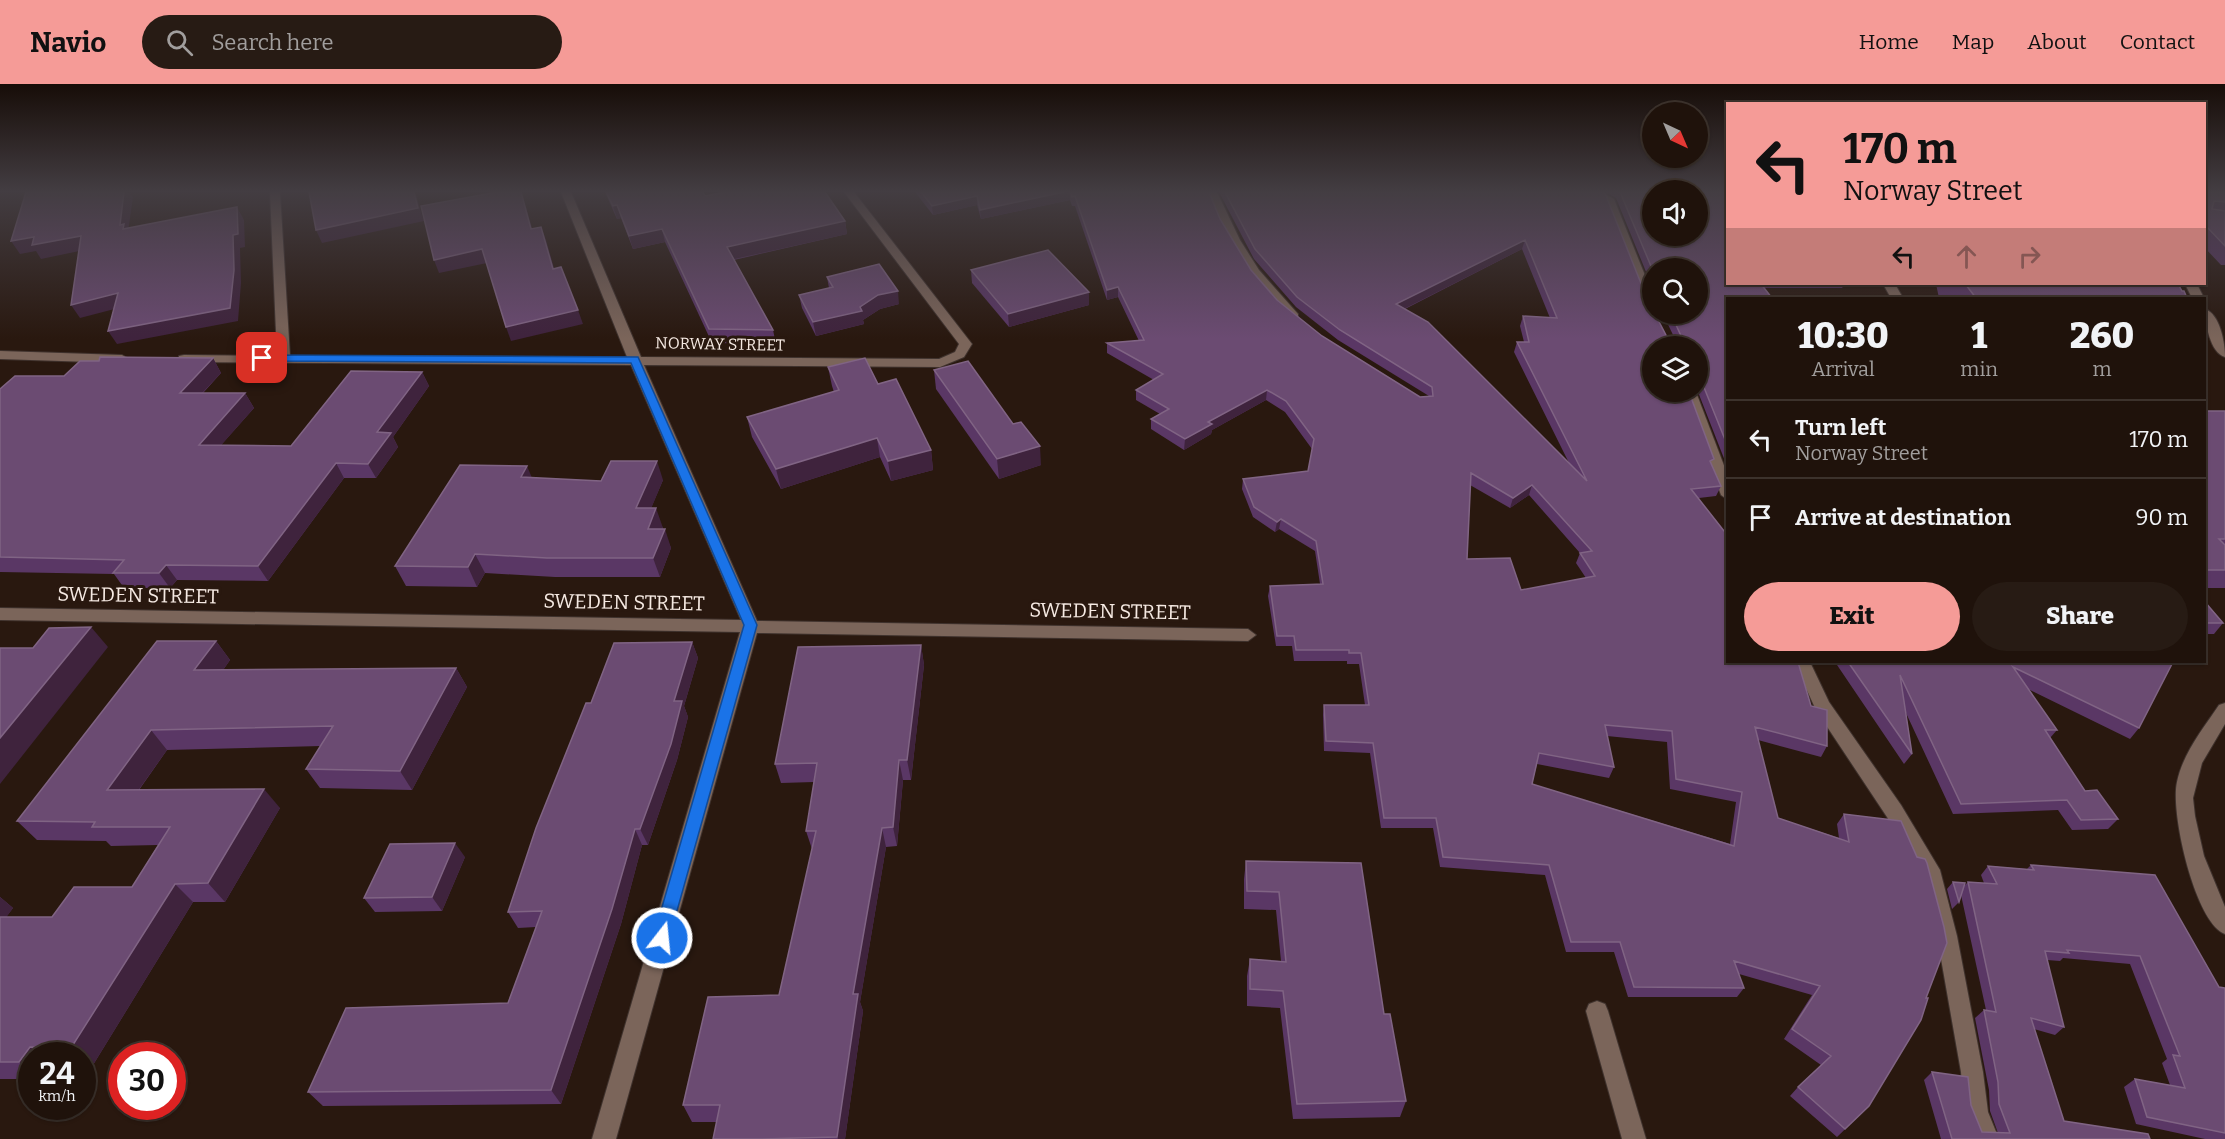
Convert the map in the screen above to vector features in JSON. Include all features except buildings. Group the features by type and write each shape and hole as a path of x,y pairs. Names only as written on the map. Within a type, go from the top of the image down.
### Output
{"street":[{"path":"278,241 284,357"},
{"path":"586,241 635,360 751,625 604,1139"},
{"name":"NORWAY STREET","path":"171,359 284,357 940,363 954,359 961,354 966,344 887,241"},
{"path":"1235,241 1254,273 1302,323"},
{"path":"1626,241 1642,280"},
{"path":"2206,315 2225,353"},
{"path":"0,355 137,359"},
{"path":"1693,402 1726,490"},
{"name":"SWEDEN STREET","path":"0,614 1248,635"},
{"path":"1802,663 1822,705 1894,811 1930,870 1947,936 1972,1072 1976,1112 1987,1139"},
{"path":"2225,710 2199,750 2185,784 2187,836 2212,907 2225,925"},
{"path":"1597,1011 1634,1139"}],"route":[{"path":"262,358 635,360 751,625 662,938"}]}
